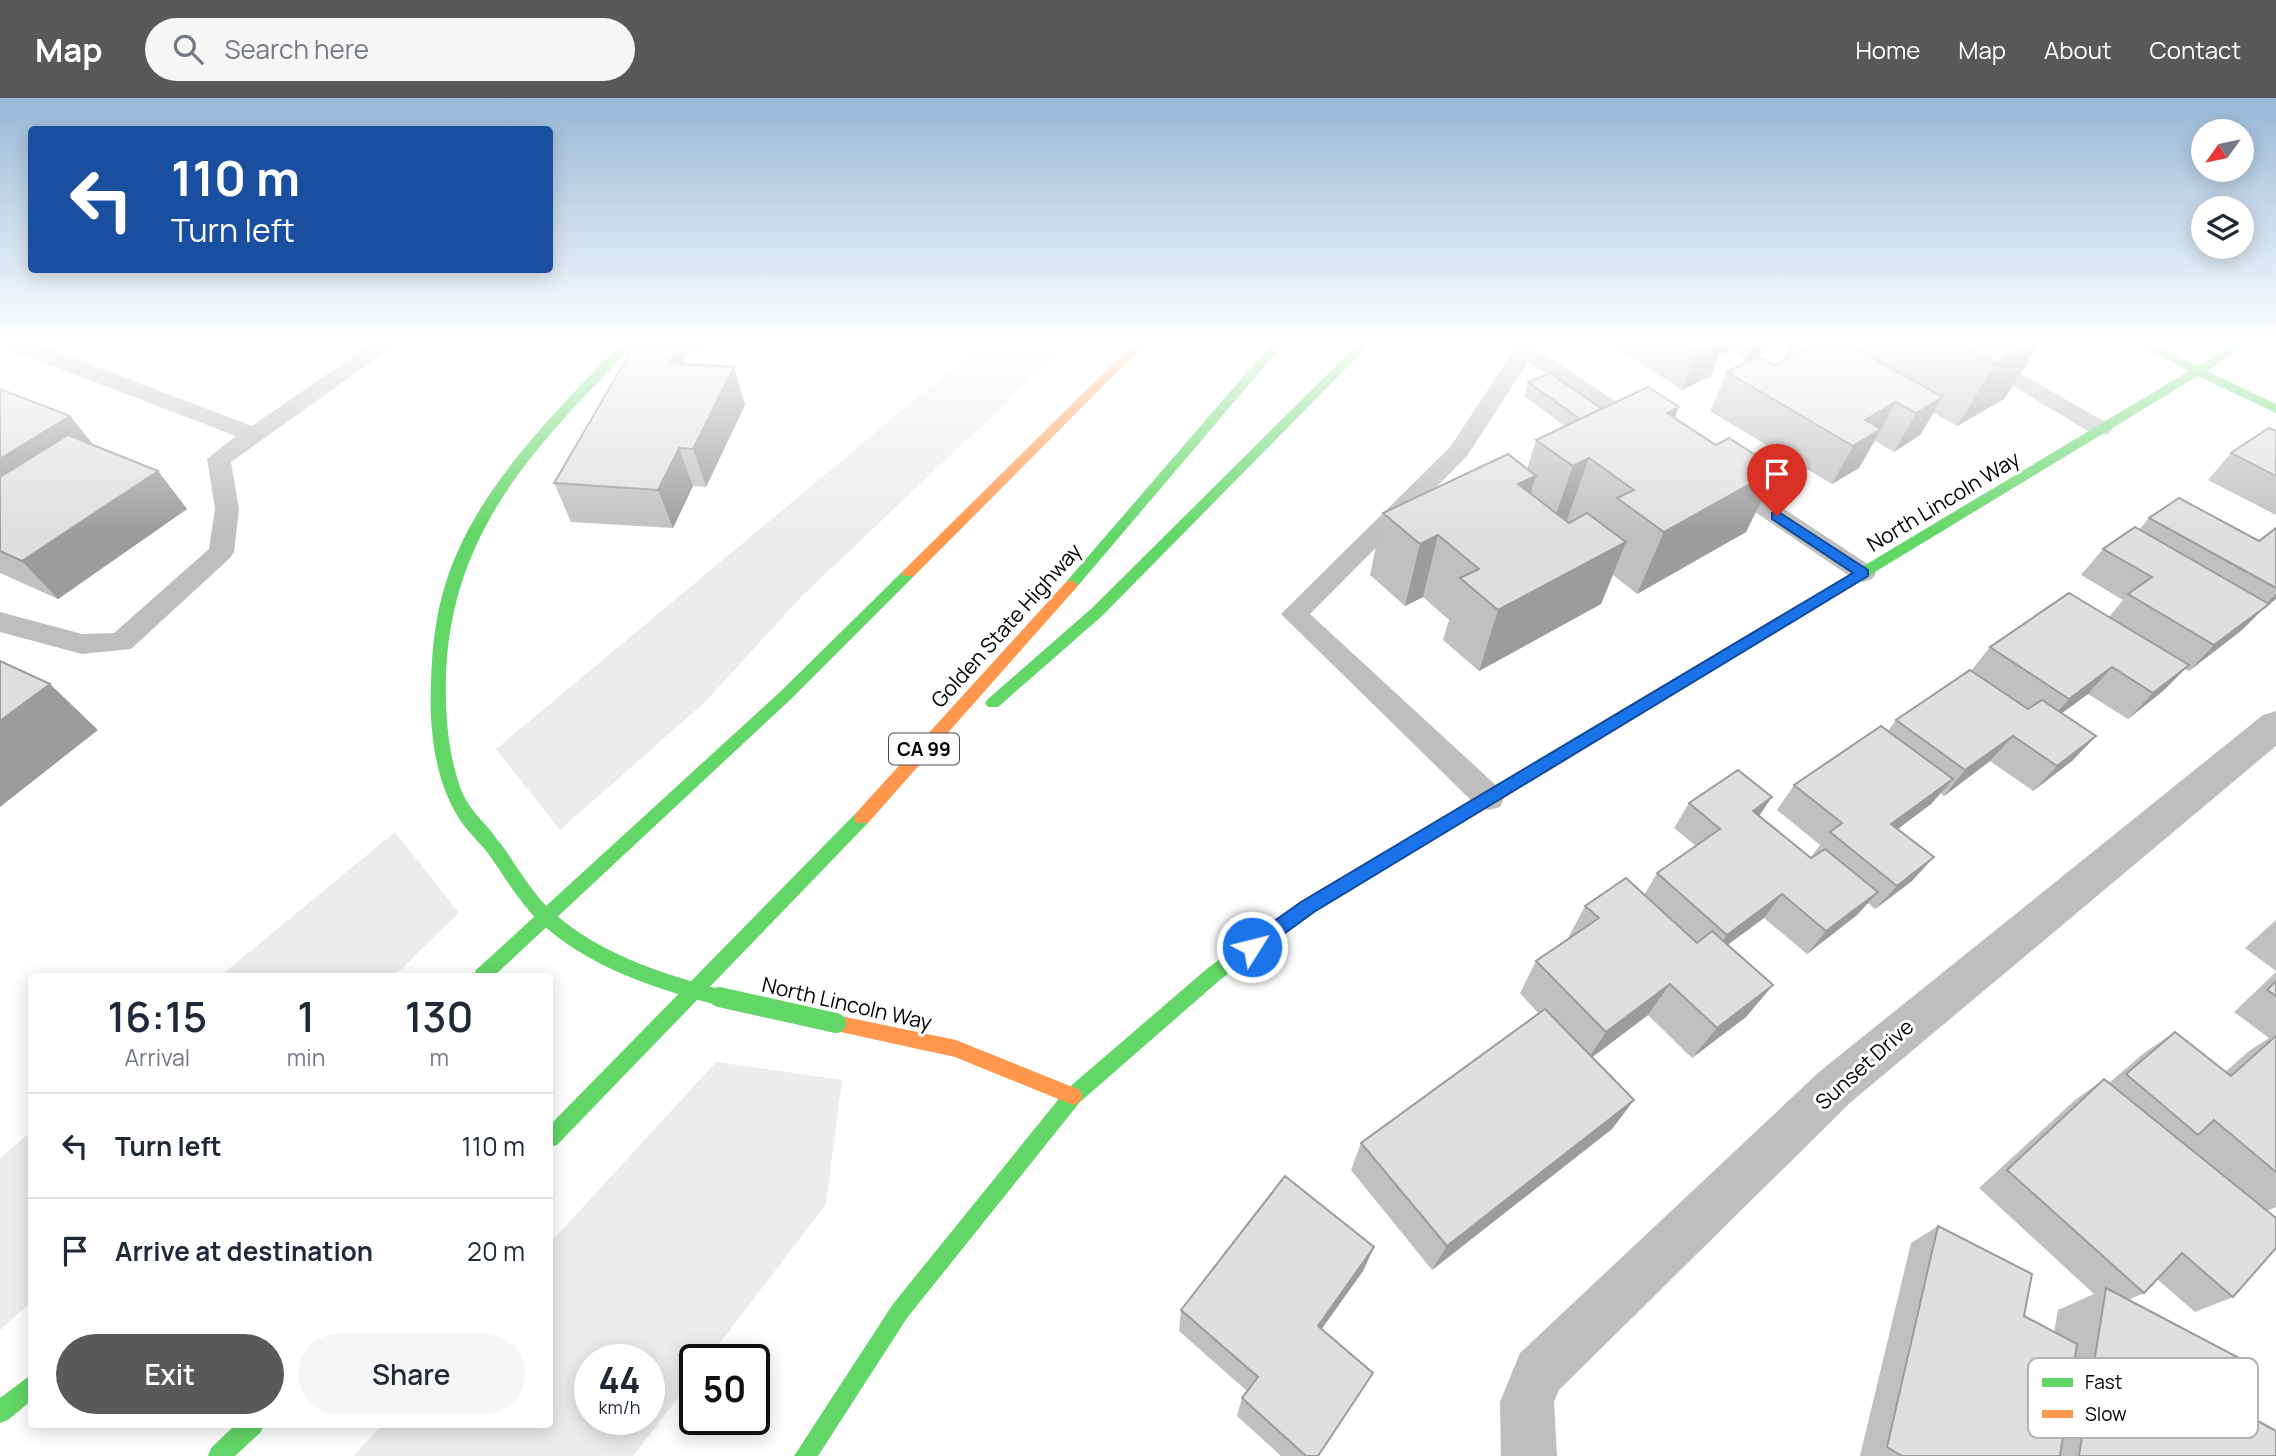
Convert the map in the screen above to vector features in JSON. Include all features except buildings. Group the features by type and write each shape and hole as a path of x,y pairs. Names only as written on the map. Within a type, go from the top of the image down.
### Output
{"main road":[{"name":"North Lincoln Way","path":"572,405 501,486 457,559 438,619 434,682 449,769 465,813 548,919 609,959 694,990 956,1049 1073,1096"},
{"path":"485,973 786,695 1078,405"},
{"name":"Golden State Highway","path":"553,1135 858,822 1061,596 1225,405"},
{"path":"858,822 1097,612 1304,405"},
{"name":"North Lincoln Way","path":"805,1456 900,1311 1073,1096 1226,966 1307,907 2141,405"},
{"path":"0,1412 28,1388"},
{"path":"219,1456 249,1428"}],"street":[{"name":"Sunset Drive","path":"1529,1456 1527,1402 1539,1372 1835,1087 1934,1003 2276,725"}],"lane":[{"path":"177,405 255,435"},
{"path":"0,622 82,644 121,642 221,552 227,509 219,460 298,405"},
{"path":"1489,405 1459,451 1294,614 1489,798"},
{"path":"1612,405 1658,437"},
{"path":"2060,405 2101,429"},
{"path":"1704,467 1863,573"}],"shaded area":[{"path":"908,405 1003,405 802,596 706,701 560,830 496,749"},
{"path":"395,832 459,913 397,973 224,973"},
{"path":"716,1062 842,1080 826,1204 719,1344 679,1344 679,1397 665,1415 665,1344 574,1344 574,1435 649,1435 633,1456 353,1456 379,1428 553,1428 553,1240"},
{"path":"28,1135 28,1305 0,1330 0,1158"}],"traffic: fast":[{"path":"494,848 466,816 453,789 444,759 438,698 440,642 450,591 468,544 493,500 522,460 569,405"},
{"path":"1071,585 1225,405"},
{"path":"993,703 1097,612 1304,405"},
{"path":"1695,674 2141,405"},
{"path":"2269,405 2276,409"},
{"path":"485,973 786,695 909,573"},
{"path":"805,1456 900,1311 1073,1096 1215,973 1308,907 1468,811"},
{"path":"553,1135 862,818"},
{"path":"494,848 527,895 550,920 581,943 615,961 650,976 724,999 836,1023"},
{"path":"0,1412 28,1388"},
{"path":"219,1456 249,1428"}],"traffic: slow":[{"path":"909,573 1078,405"},
{"path":"862,818 1071,585"},
{"path":"1468,811 1695,674"},
{"path":"836,1023 956,1049 1073,1096"}],"route":[{"path":"1252,947 1307,907 1863,573 1777,516"}]}
